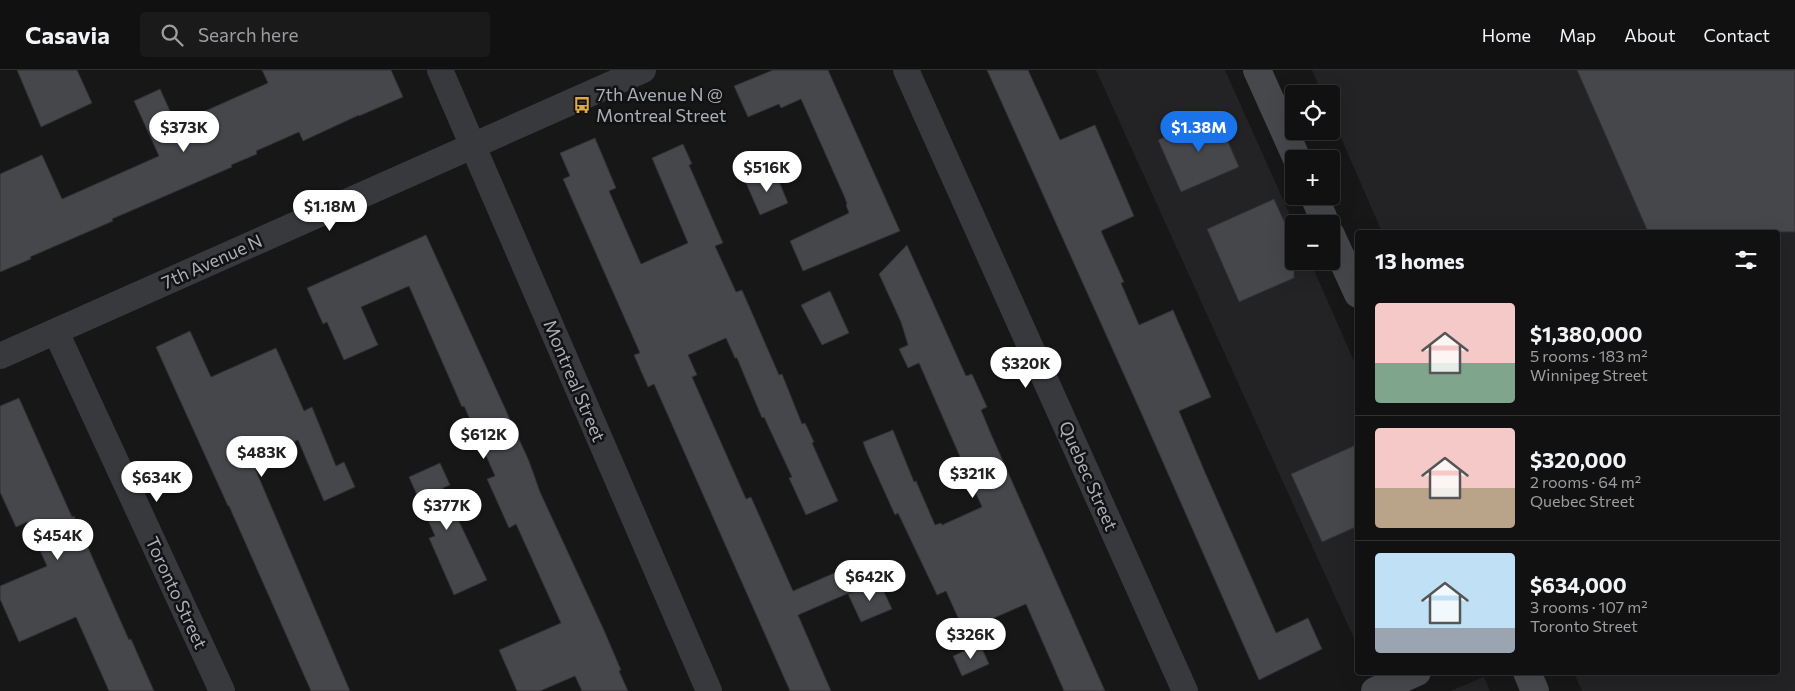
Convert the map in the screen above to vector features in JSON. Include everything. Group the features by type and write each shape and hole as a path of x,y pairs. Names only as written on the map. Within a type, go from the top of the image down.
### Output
{"main road":[{"path":"1257,70 1293,150"},
{"path":"1340,255 1355,287"},
{"path":"1375,691 1410,675"},
{"path":"1528,675 1535,691"}],"street":[{"name":"Montreal Street","path":"440,70 709,691"},
{"name":"7th Avenue N","path":"0,356 643,70"},
{"name":"Quebec Street","path":"906,70 1185,691"},
{"name":"Toronto Street","path":"56,332 222,691"}],"shaded area":[{"path":"1096,70 1225,70 1290,215 1285,215 1285,270 1314,270 1355,363 1355,641"},
{"path":"1312,70 1795,70 1795,691 1582,691 1575,675 1780,675 1780,230 1381,230 1340,136 1340,85 1318,85"},
{"path":"1484,677 1490,691 1450,691"}],"building":[{"path":"17,70 77,70 92,103 41,127"},
{"path":"262,70 391,70 403,97 303,141 299,132 256,151 257,154 231,165 232,167 112,219 113,221 0,272 0,174 42,155 62,199 159,156 134,101 160,89 176,124 268,83"},
{"path":"773,70 828,70 900,231 803,271 790,241 849,213 845,198 801,99 781,108 779,104 748,117 734,86"},
{"path":"987,70 1028,70 1060,140 1095,125 1134,216 1101,231 1124,282 1121,283 1139,325 1173,310 1211,397 1179,411 1204,470 1276,633 1308,618 1322,649 1259,680"},
{"path":"1577,70 1795,70 1795,232 1780,232 1780,230 1647,230"},
{"path":"1216,114 1239,167 1181,192 1158,140"},
{"path":"595,138 616,188 609,191 641,264 688,243 652,158 683,144 692,164 689,165 723,243 715,246 736,292 742,290 779,375 782,374 802,424 805,423 814,442 812,443 838,501 806,515 789,478 792,477 764,417 762,418 737,358 735,358 726,338 688,355 697,375 692,377 746,499 751,497 793,591 855,564 865,586 798,615 831,691 790,691 654,384 648,387 634,355 640,353 563,179 570,176 560,153"},
{"path":"775,172 788,203 760,215 746,183"},
{"path":"1274,199 1285,223 1285,270 1294,270 1294,278 1239,302 1207,229"},
{"path":"426,235 529,461 540,492 603,628 628,691 582,691 575,676 540,691 517,691 499,650 561,623 516,524 509,528 487,479 495,476 464,406 462,407 409,286 361,307 378,345 344,360 327,322 323,324 307,288"},
{"path":"907,245 966,376 972,374 987,407 981,410 1105,691 1064,691 1026,604 964,631 946,591 937,595 898,513 895,515 867,453 863,442 893,430 914,482 916,481 935,525 941,523 942,525 982,507 919,363 908,368 899,349 908,345 901,322 879,274"},
{"path":"830,291 849,333 822,345 801,305"},
{"path":"190,331 211,377 276,348 304,411 312,407 336,466 344,462 355,487 324,501 298,440 251,459 350,691 311,691 156,347"},
{"path":"19,398 72,517 74,516 129,640 131,639 154,691 109,691 76,617 19,642 0,599 0,586 47,566 27,522 16,527 0,492 0,406"},
{"path":"1355,445 1355,527 1322,542 1291,474"},
{"path":"440,463 450,485 443,488 487,580 454,595 429,538 435,536 409,477"},
{"path":"879,581 892,609 861,622 848,594"},
{"path":"980,644 989,664 962,676 953,656"}],"place":[{"name":"7th Avenue N @ Montreal Street","path":"582,105"}]}
